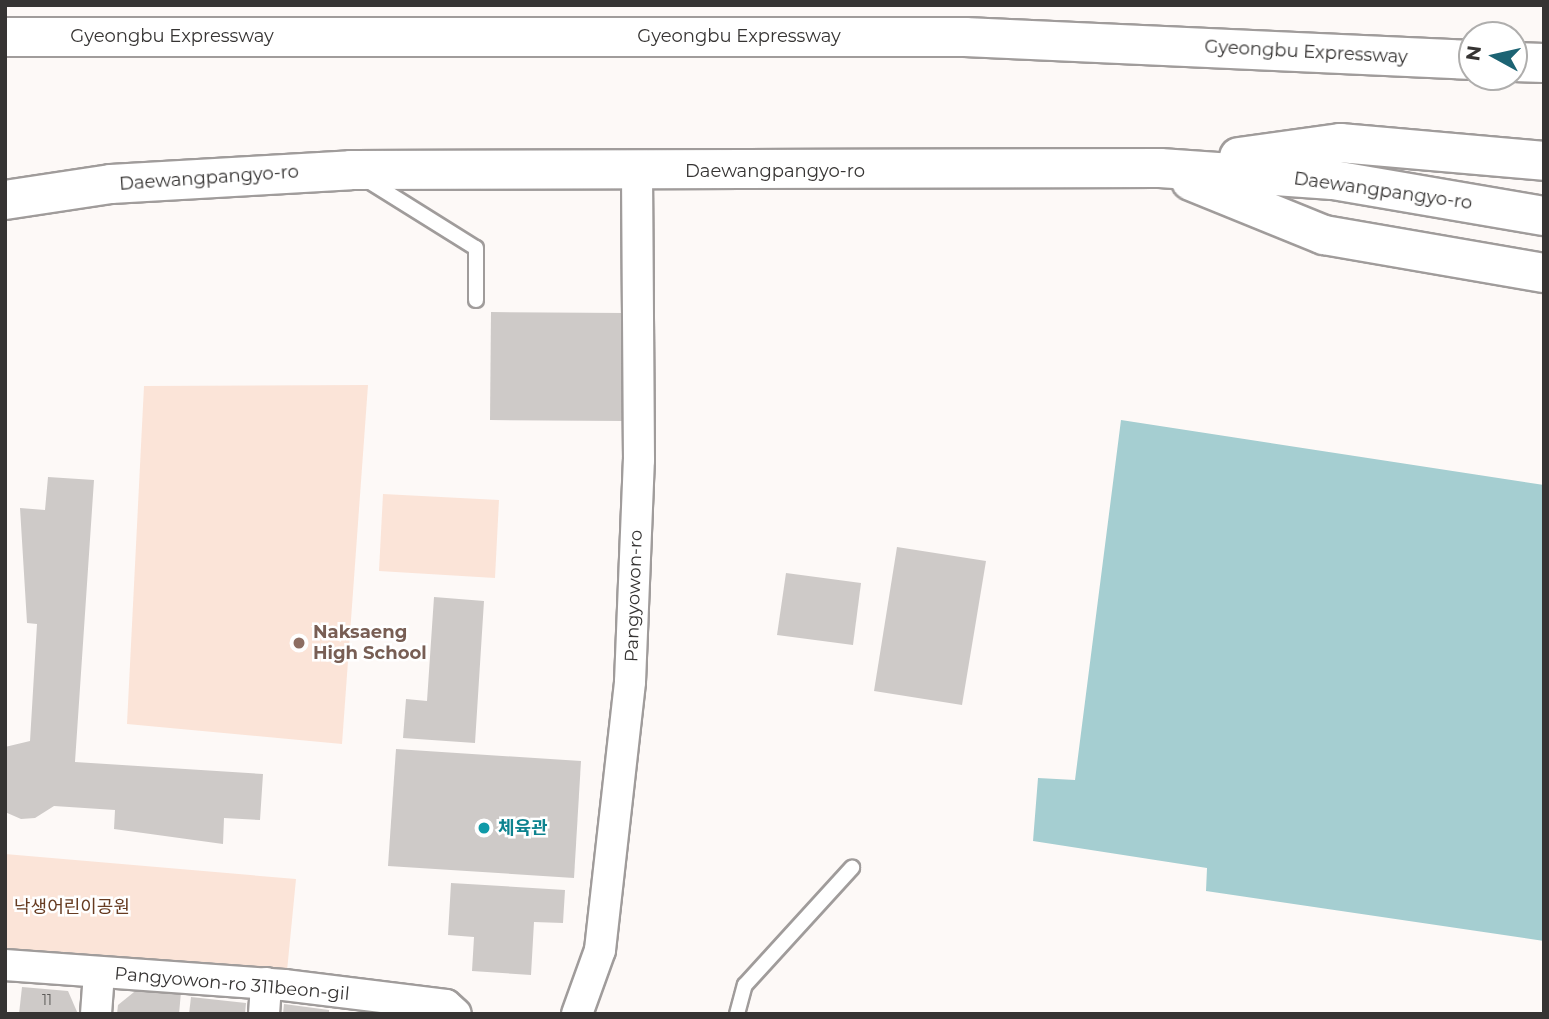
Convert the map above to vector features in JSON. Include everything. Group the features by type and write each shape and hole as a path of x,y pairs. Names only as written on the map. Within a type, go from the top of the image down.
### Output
{"main road":[{"name":"Gyeongbu Expressway","path":"5,37 965,37 1458,59"},
{"path":"1160,168 1340,143 1544,161"},
{"path":"1160,168 1324,235 1544,273"},
{"name":"Daewangpangyo-ro","path":"5,200 111,184 351,170 637,172 1160,168 1333,180 1544,216"}],"street":[{"name":"Pangyowon-ro","path":"577,1014 600,950 630,681 639,460 637,172"},
{"name":"Pangyowon-ro 311beon-gil","path":"5,965 265,983 446,1005 456,1014"},
{"path":"96,1014 99,973"},
{"path":"264,1014 265,983"}],"lane":[{"path":"351,170 476,248 477,300"},
{"path":"737,1014 745,985 852,867"}],"green space":[{"path":"368,385 342,744 127,724 144,386"},
{"path":"383,494 499,500 495,578 379,571"},
{"name":"낙생어린이공원","path":"5,854 296,879 287,971 5,949"}],"water":[{"path":"1121,420 1544,485 1544,941 1206,891 1207,868 1033,841 1038,778 1075,780"}],"building":[{"path":"491,312 625,313 623,421 490,420"},
{"path":"48,477 94,480 75,762 263,774 260,820 224,818 223,844 114,829 115,810 54,806 35,818 21,819 5,812 5,747 30,741 37,624 27,623 20,508 45,510"},
{"path":"897,547 986,561 962,705 874,691"},
{"path":"786,573 861,583 853,645 777,635"},
{"path":"434,597 484,601 475,743 403,738 406,699 427,701"},
{"name":"체육관","path":"396,749 581,761 574,878 388,866"},
{"path":"451,883 565,890 563,923 534,922 531,975 472,971 474,937 448,935"},
{"path":"22,987 68,991 78,1014 19,1014"},
{"path":"139,988 181,992 179,1014 117,1014 118,1005"},
{"path":"191,997 246,1003 245,1014 189,1014"},
{"path":"284,1004 329,1010 329,1014 283,1014"}],"place":[{"name":"Naksaeng High School","path":"299,643"},
{"name":"체육관","path":"484,828"}]}
